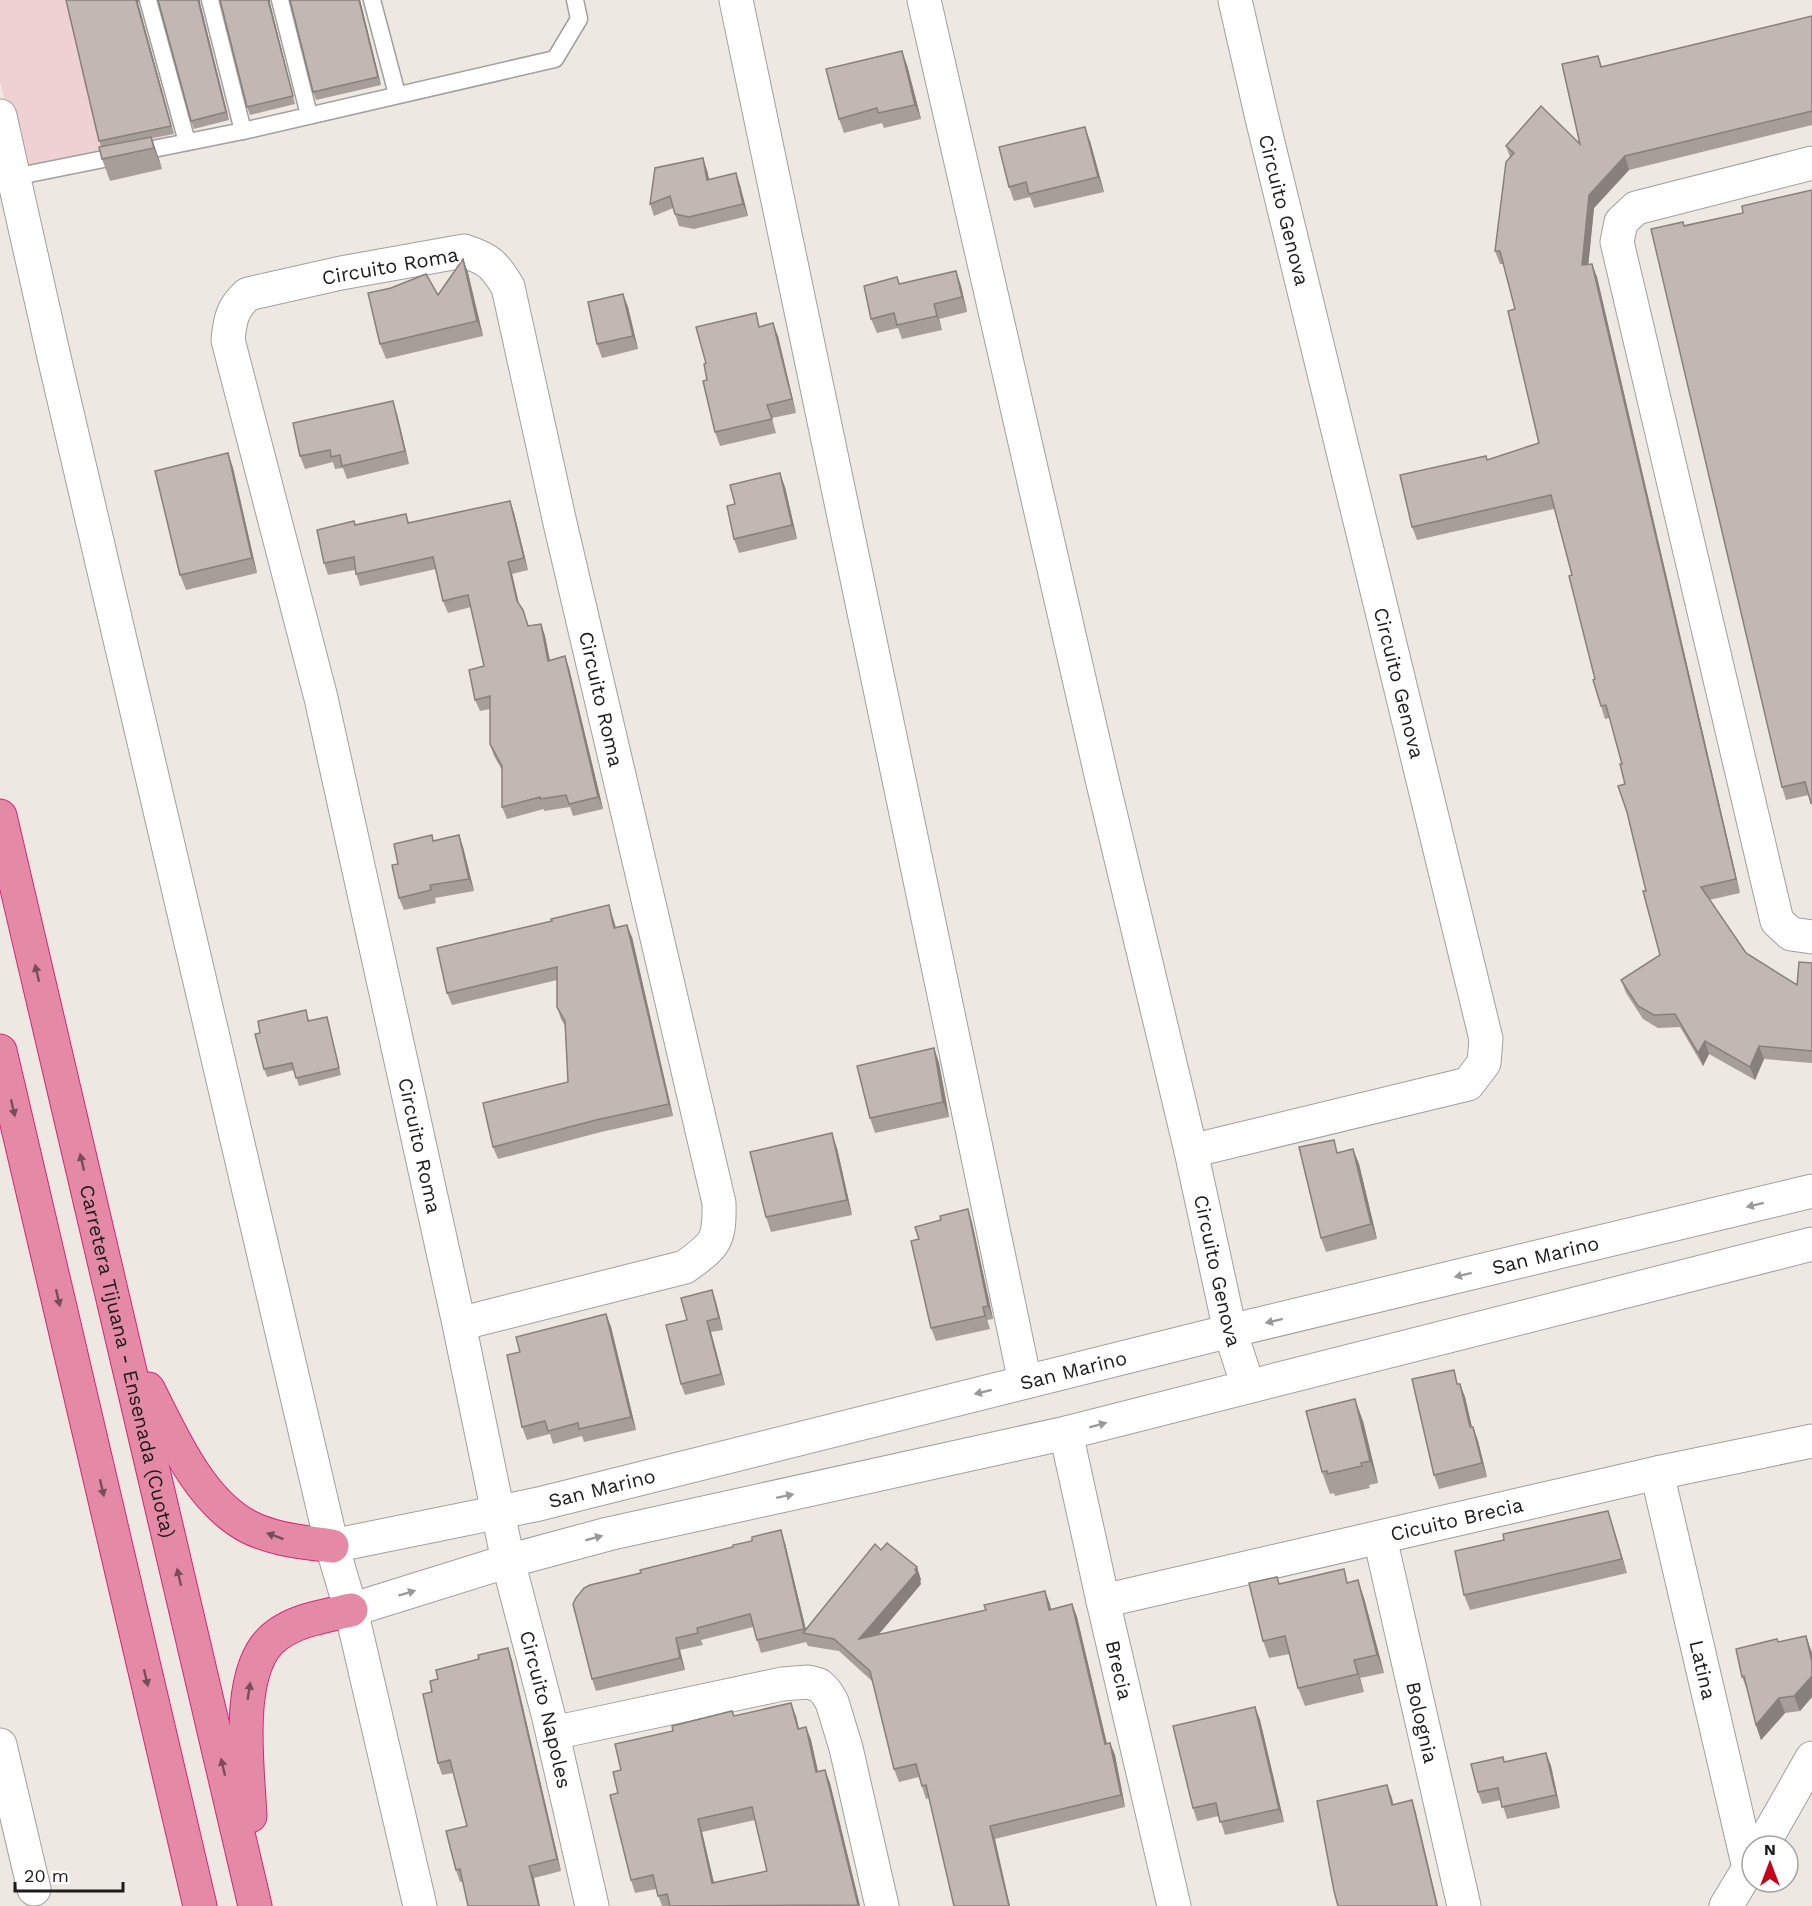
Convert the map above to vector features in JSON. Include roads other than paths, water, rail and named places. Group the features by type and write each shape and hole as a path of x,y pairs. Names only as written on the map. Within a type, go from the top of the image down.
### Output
{"highway":[{"name":"Carretera Tijuana - Ensenada (Cuota)","path":"0,816 254,1901"},
{"path":"0,1051 200,1906"},
{"path":"123,1338 175,1443 202,1486 226,1510 247,1526 288,1540 332,1546"},
{"path":"254,1901 245,1719 249,1684 261,1652 276,1635 304,1621 351,1610"}],"street":[{"path":"736,0 1025,1382"},
{"name":"Circuito Genova","path":"924,0 1105,790 1191,1151 1230,1331 1248,1386"},
{"name":"Circuito Genova","path":"1191,1151 1468,1084 1484,1063 1486,1039 1264,130 1235,0"},
{"path":"0,116 59,380 332,1546 351,1610 420,1906"},
{"path":"1801,936 1777,921 1617,242 1621,222 1636,208 1812,163"},
{"name":"Circuito Roma","path":"459,1324 685,1267 712,1247 720,1227 719,1203 560,523 508,286 496,267 484,258 464,251 341,273 248,294 238,303 230,317 228,340 321,698 499,1512"},
{"name":"San Marino","path":"332,1546 550,1501 1230,1331 1812,1191"},
{"path":"351,1610 508,1561 608,1534 1066,1433 1812,1244"},
{"name":"Brecia","path":"1066,1433 1174,1906"},
{"name":"Cicuito Brecia","path":"1103,1601 1657,1473 1812,1441"},
{"name":"Latina","path":"1657,1473 1748,1834"},
{"name":"Circuito Napoles","path":"499,1512 508,1561 553,1733 592,1906"},
{"name":"Bolognia","path":"1380,1538 1464,1906"},
{"path":"553,1733 782,1684 808,1682 819,1685 832,1702 846,1748 882,1906"},
{"path":"0,1745 34,1889"},
{"path":"1768,1834 1812,1758"},
{"path":"1726,1906 1740,1882"}],"lane":[{"path":"148,0 187,142"},
{"path":"210,0 243,131"},
{"path":"280,0 309,115"},
{"path":"372,0 397,94"},
{"path":"14,177 243,131 555,59 579,18 575,0"}]}
